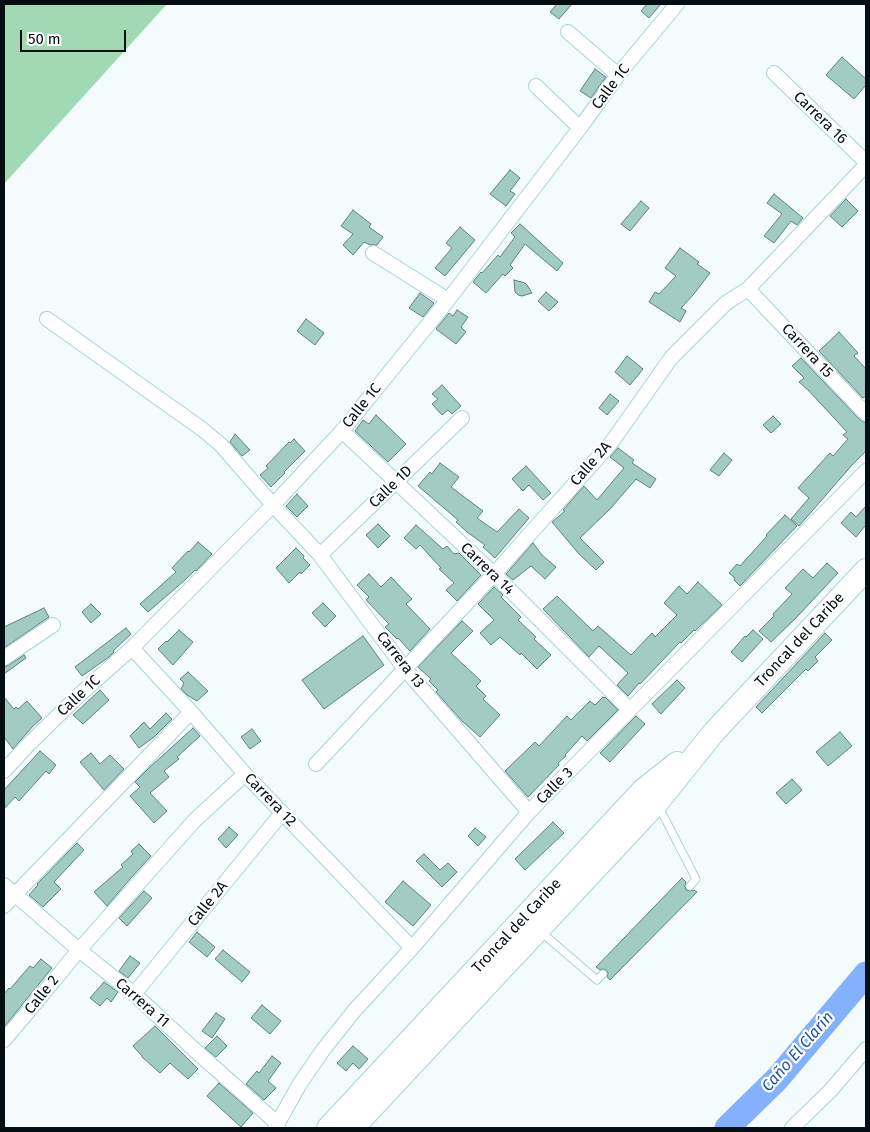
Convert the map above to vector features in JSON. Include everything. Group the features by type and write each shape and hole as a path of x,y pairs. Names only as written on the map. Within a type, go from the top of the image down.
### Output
{"highway":[{"name":"Troncal del Caribe","path":"353,1128 657,803 714,732 866,570"},
{"name":"Troncal del Caribe","path":"328,1128 643,790 714,732"}],"street":[{"name":"Calle 1C","path":"4,771 78,696 132,648 273,505 342,431 448,300 580,128 618,75 677,4"},
{"path":"568,32 618,75"},
{"name":"Carrera 16","path":"774,73 866,164"},
{"path":"536,86 580,128"},
{"name":"Calle 2A","path":"316,764 494,574 610,443 671,358 726,303 748,289 866,164"},
{"path":"373,253 448,300"},
{"name":"Carrera 15","path":"748,289 866,414"},
{"name":"Carrera 13","path":"47,320 211,436 230,454 273,505 320,555 405,669 529,812"},
{"name":"Calle 1D","path":"320,555 462,418"},
{"name":"Carrera 14","path":"342,431 494,574 630,710"},
{"name":"Calle 3","path":"277,1126 299,1085 323,1050 354,1011 412,948 529,812 866,471"},
{"path":"4,658 52,625"},
{"name":"Carrera 12","path":"132,648 192,712 245,774 412,948"},
{"path":"4,906 192,712"},
{"name":"Calle 2","path":"4,1040 79,950 196,820 245,774"},
{"name":"Calle 2A","path":"134,994 282,813"},
{"name":"Carrera 11","path":"4,885 79,950 134,994 277,1126"},
{"path":"792,1128 831,1090 866,1049"}],"lane":[{"path":"657,803 696,879 690,886"},
{"path":"538,930 597,980 603,974"}],"green space":[{"path":"4,4 167,4 4,184"}],"building":[{"path":"557,4 572,4 559,19 550,12"},
{"path":"647,4 661,4 649,18 641,11"},
{"path":"842,57 866,79 866,85 854,99 826,75"},
{"path":"595,69 606,77 591,98 580,91"},
{"path":"510,170 520,178 510,191 515,194 506,206 490,194"},
{"path":"774,194 803,218 797,225 791,221 774,243 764,236 782,214 767,203"},
{"path":"846,199 858,211 842,227 830,216"},
{"path":"641,201 649,208 630,231 621,224"},
{"path":"353,210 371,224 369,227 383,237 377,245 370,245 364,242 353,255 343,245 353,234 341,226"},
{"path":"520,224 563,263 557,271 525,244 510,265 513,268 505,276 503,274 486,293 473,282 498,255 500,257 515,237 511,233"},
{"path":"460,227 475,240 445,276 435,268 452,248 446,243"},
{"path":"680,248 710,273 681,308 686,311 680,322 649,302 655,292 659,294 676,276 665,268"},
{"path":"514,280 525,283 532,293 522,296 518,295 515,292"},
{"path":"546,292 558,302 549,311 538,301"},
{"path":"420,293 434,303 423,317 409,308"},
{"path":"457,310 468,317 461,327 466,332 456,344 436,329 449,313 453,316"},
{"path":"306,319 324,333 315,345 297,331"},
{"path":"839,332 858,353 854,356 866,369 866,396 863,398 819,351"},
{"path":"627,356 643,369 630,385 615,372"},
{"path":"801,358 860,420 866,423 866,451 799,526 791,519 809,498 798,488 830,453 833,456 848,439 843,435 847,432 799,382 804,378 792,366"},
{"path":"442,385 461,406 452,414 448,410 442,415 432,404 438,399 432,394"},
{"path":"610,394 619,401 607,415 599,408"},
{"path":"376,415 406,444 388,462 355,431 363,420 369,424"},
{"path":"773,416 781,424 771,433 763,425"},
{"path":"235,434 250,450 242,456 230,442"},
{"path":"294,439 305,451 271,487 260,475 268,468 266,466"},
{"path":"618,448 634,460 632,463 656,479 650,488 636,479 610,509 580,538 604,562 596,570 579,554 552,522 565,511 563,510 584,486 597,500 624,468 610,457"},
{"path":"724,453 732,460 719,476 710,470"},
{"path":"440,463 459,477 451,487 483,511 477,518 497,532 519,509 529,518 495,558 483,547 485,545 467,532 456,522 458,520 418,486 430,472 432,474"},
{"path":"526,466 551,493 543,500 529,485 523,491 512,479"},
{"path":"297,494 308,506 297,517 286,506"},
{"path":"866,506 866,525 856,537 841,523 851,512 856,517"},
{"path":"785,515 797,526 740,586 729,573 737,564 740,566"},
{"path":"378,524 390,536 378,548 366,535"},
{"path":"416,525 443,549 447,546 454,554 459,553 481,575 457,601 446,590 454,583 439,569 441,568 420,545 416,549 404,538"},
{"path":"198,542 212,554 196,571 148,612 140,604 176,572 172,568"},
{"path":"533,543 542,555 556,567 545,579 531,566 513,580 506,574"},
{"path":"296,548 310,565 289,583 276,568"},
{"path":"827,563 838,573 771,642 759,631 792,594 785,588 803,569 813,578"},
{"path":"369,574 381,587 391,577 412,599 406,604 430,629 410,651 385,627 389,624 366,600 369,597 357,585"},
{"path":"698,582 722,605 695,631 680,642 628,696 617,685 628,673 599,646 589,657 543,609 557,596 593,631 598,626 631,655 652,633 655,637 677,615 664,603 679,586 687,594"},
{"path":"494,587 521,617 518,620 551,655 537,669 521,653 520,655 500,637 491,645 480,633 494,620 478,604"},
{"path":"323,603 336,616 325,627 312,613"},
{"path":"91,604 101,614 91,623 82,612"},
{"path":"44,608 49,617 4,648 4,627"},
{"path":"462,621 473,631 451,653 481,681 476,686 486,696 483,699 500,715 480,737 462,721 436,692 438,690 429,681 431,679 418,667"},
{"path":"126,628 131,634 109,657 82,676 75,667"},
{"path":"179,630 193,642 173,665 158,649"},
{"path":"753,630 763,639 742,662 731,652"},
{"path":"825,633 832,640 815,657 818,661 808,671 806,669 762,713 756,707"},
{"path":"363,636 384,665 324,709 302,680"},
{"path":"24,655 26,658 4,674 4,667"},
{"path":"188,672 208,691 197,701 181,689 184,683 180,679"},
{"path":"677,680 685,688 661,714 652,704"},
{"path":"100,690 109,700 83,724 73,715"},
{"path":"4,697 14,709 16,707 18,709 27,701 42,718 13,749 4,737"},
{"path":"603,697 618,710 587,741 582,736 558,763 559,765 528,797 505,771 535,742 539,746 567,716 571,720 590,701 595,705"},
{"path":"166,713 172,719 154,737 139,748 130,736 144,722 150,729"},
{"path":"636,716 645,724 610,762 600,753"},
{"path":"193,728 200,736 177,757 179,759 164,771 169,777 150,793 167,811 154,823 130,796 140,787 135,782"},
{"path":"252,729 261,741 250,749 241,737"},
{"path":"840,732 852,746 828,766 816,752"},
{"path":"40,751 56,765 49,774 46,771 19,801 15,797 4,809 4,790"},
{"path":"91,753 100,764 110,755 124,769 104,790 80,762"},
{"path":"792,779 802,790 786,804 776,793"},
{"path":"553,822 564,833 525,870 515,859"},
{"path":"229,827 238,835 226,848 218,839"},
{"path":"475,828 486,837 478,846 468,836"},
{"path":"77,843 84,850 54,882 61,889 43,907 29,895 37,884"},
{"path":"139,844 151,856 107,906 94,892 123,867 121,865 133,854 131,851"},
{"path":"424,854 440,870 448,863 457,872 442,887 416,861"},
{"path":"682,878 686,882 686,890 697,892 610,980 607,977 608,973 606,970 600,970 596,967"},
{"path":"403,881 431,905 413,926 385,902"},
{"path":"144,891 152,898 127,926 119,918"},
{"path":"197,932 215,947 207,957 189,942"},
{"path":"223,950 250,972 242,982 215,959"},
{"path":"130,956 140,963 128,978 119,971"},
{"path":"41,959 52,968 4,1027 4,994 30,966 33,968"},
{"path":"104,982 118,992 111,1002 107,998 100,1006 90,998"},
{"path":"262,1005 281,1021 270,1034 251,1018"},
{"path":"216,1013 225,1019 212,1038 202,1031"},
{"path":"155,1026 198,1069 188,1079 170,1063 160,1073 133,1046"},
{"path":"217,1036 227,1046 216,1057 205,1048"},
{"path":"353,1046 368,1059 359,1069 353,1063 346,1071 337,1063"},
{"path":"272,1056 281,1063 268,1081 276,1088 264,1100 246,1084 257,1071 259,1073"},
{"path":"219,1083 253,1113 241,1127 207,1096"}],"waterway":[{"name":"Caño El Clarín","path":"727,1128 777,1079 866,974"}]}
